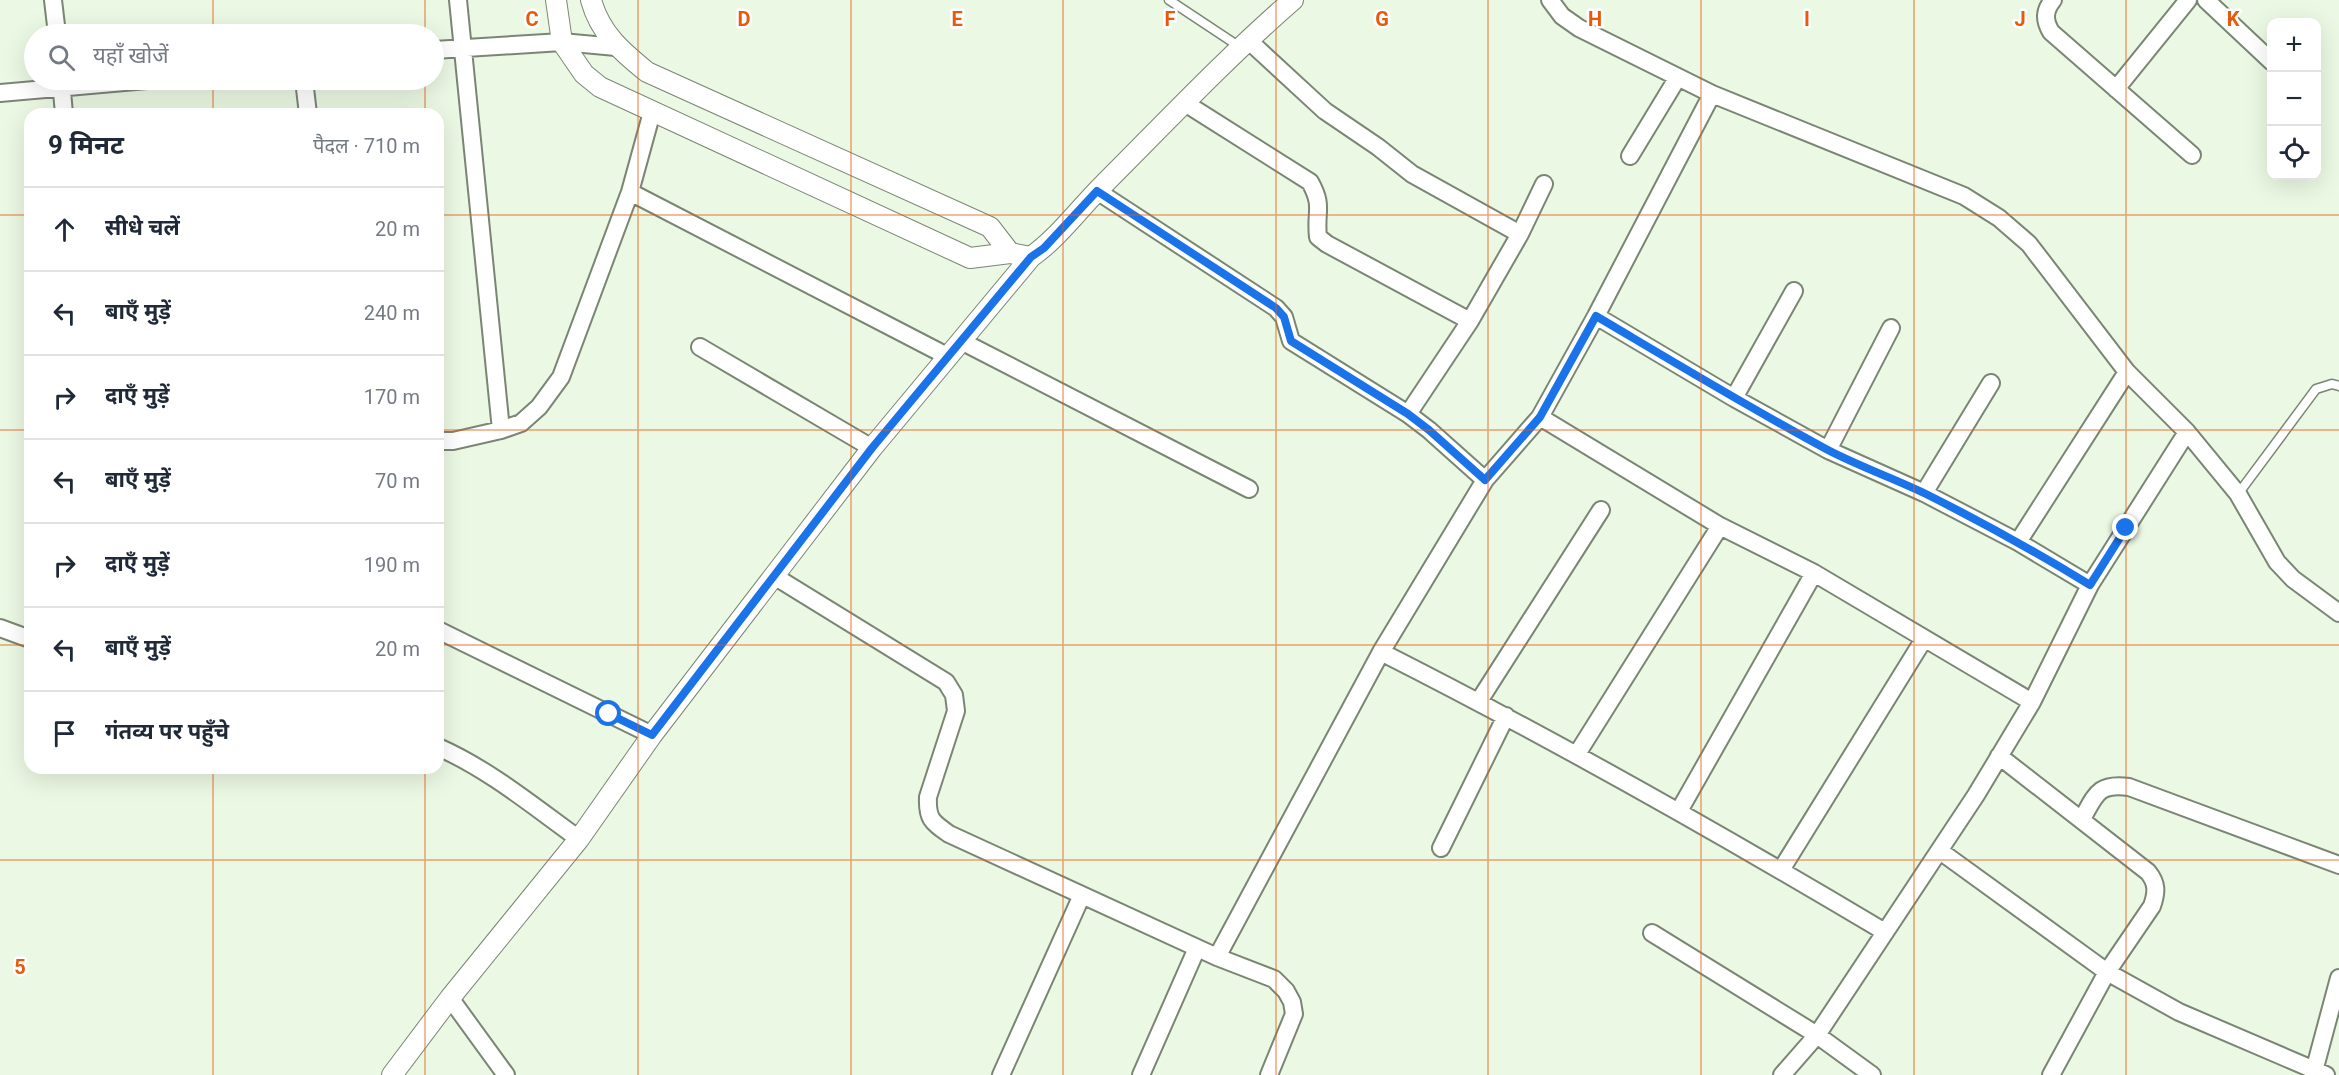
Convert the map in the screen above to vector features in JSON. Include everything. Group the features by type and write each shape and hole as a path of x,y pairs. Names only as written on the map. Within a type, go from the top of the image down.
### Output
{"street":[{"path":"53,0 56,24"},
{"path":"458,0 501,430"},
{"path":"556,0 562,42 584,74 600,87 970,258 1010,253 1031,257"},
{"path":"591,0 595,15 616,47 647,72 990,227 1010,253"},
{"path":"392,1075 450,998 579,839 652,735 872,448 947,356 1031,257 1044,248 1097,191 1244,44 1293,0"},
{"path":"1550,0 1562,16 1579,28 1712,94 1964,196 1999,218 2029,244 2127,372 2187,432 2238,494 2277,562 2293,579 2339,613"},
{"path":"2054,0 2046,12 2046,23 2050,32 2192,155"},
{"path":"2116,89 2188,0"},
{"path":"2206,0 2267,58"},
{"path":"444,49 562,42 616,47"},
{"path":"1244,44 1325,111 1378,147 1412,174 1520,234"},
{"path":"1630,156 1678,76"},
{"path":"0,93 24,90"},
{"path":"62,90 64,108"},
{"path":"305,90 307,108"},
{"path":"1217,957 1381,652 1485,480 1540,417 1596,316 1712,94"},
{"path":"1185,103 1310,182 1320,203 1316,223 1318,237 1327,244 1470,321"},
{"path":"444,441 501,430 521,423 539,407 561,377 630,192 652,112"},
{"path":"1408,414 1470,321 1520,234 1544,184"},
{"path":"1097,191 1276,308 1284,317 1291,341 1408,414 1485,480"},
{"path":"630,192 947,356"},
{"path":"1734,398 1794,291"},
{"path":"1596,316 1734,398 1828,450 1923,493 2018,542 2090,585"},
{"path":"1828,450 1891,328"},
{"path":"961,341 1249,489"},
{"path":"700,347 872,448"},
{"path":"2018,542 2127,372"},
{"path":"1923,493 1991,383"},
{"path":"1540,417 1720,526 1814,573 2032,702"},
{"path":"1782,1075 1817,1035 1940,851 2032,702 2090,585 2187,432"},
{"path":"1479,702 1601,510"},
{"path":"1577,754 1720,526"},
{"path":"1679,811 1814,573"},
{"path":"774,576 946,682 954,695 956,711 928,797 927,810 932,822 950,834 1197,948 1274,979 1286,991 1292,1002 1294,1014 1269,1075"},
{"path":"0,628 24,637"},
{"path":"444,633 652,735"},
{"path":"1781,870 1924,639"},
{"path":"1381,652 1577,754 1885,932"},
{"path":"1442,848 1506,716"},
{"path":"444,750 488,773 579,839"},
{"path":"1999,756 2082,819 2148,872 2155,881 2157,894 2152,906 2107,972 2051,1075"},
{"path":"2082,819 2098,791 2112,784 2130,787 2339,865"},
{"path":"1940,851 2107,972 2179,1012 2318,1073 2339,978"},
{"path":"1001,1075 1082,895"},
{"path":"1652,933 1817,1035 1872,1075"},
{"path":"1141,1075 1197,948"},
{"path":"450,998 506,1075"}],"lane":[{"path":"1169,0 1244,44"},
{"path":"2238,494 2316,389 2332,384 2339,386"}],"route":[{"path":"609,714 652,735 872,448 947,356 1031,257 1044,248 1097,191 1276,308 1284,317 1291,341 1408,414 1485,480 1540,417 1596,316 1734,398 1828,450 1923,493 1980,522 2090,585 2126,528"}]}
